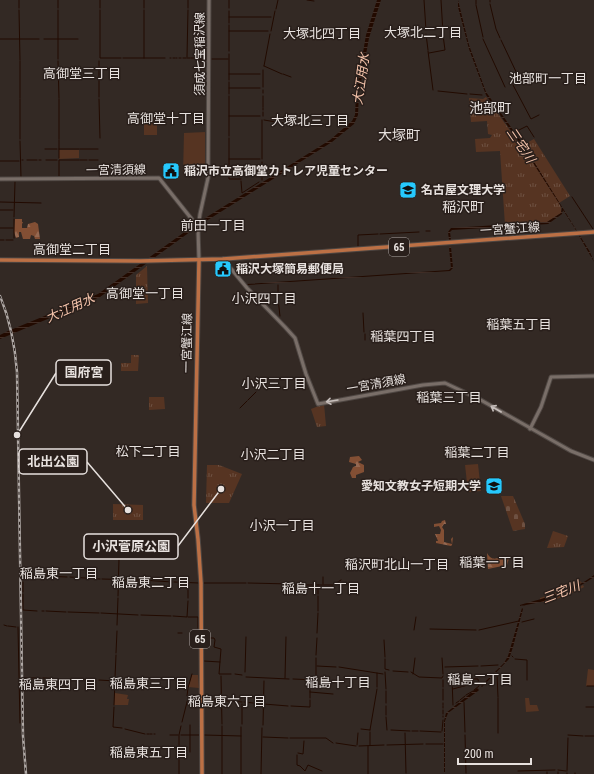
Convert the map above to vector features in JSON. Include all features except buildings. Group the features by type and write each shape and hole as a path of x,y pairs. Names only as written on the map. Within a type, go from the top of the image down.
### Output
{"main road":[{"name":"須成七宝稲沢線","path":"198,227 208,178 209,0"},
{"name":"一宮清須線","path":"0,180 159,178 198,227"},
{"path":"0,260 198,260 198,227"},
{"name":"一宮蟹江線","path":"202,774 200,632 201,583 194,505 198,260 594,232"},
{"name":"一宮清須線","path":"223,259 247,288 295,338 306,374 318,404 440,382 460,389 571,451 594,460"},
{"path":"530,428 541,407 551,377 594,376"}],"green space":[{"path":"486,97 521,146 534,139 570,196 559,203 561,213 547,222 505,225 500,151 476,152 475,139 490,138 492,135 488,134 487,121 471,122 469,98 483,99"},
{"path":"144,118 157,118 157,135 144,135"},
{"path":"205,132 205,175 185,175 183,174 184,133"},
{"path":"59,150 79,150 79,158 59,159"},
{"path":"15,219 22,219 22,228 27,228 28,224 35,222 38,224 40,239 35,239 34,236 31,235 30,239 23,239 21,232 19,232 19,237 16,238 14,232"},
{"path":"147,266 148,303 136,304 136,275"},
{"path":"131,355 139,355 138,371 121,371 121,363 131,363"},
{"path":"149,397 164,397 165,409 149,410"},
{"path":"324,404 326,426 317,427 311,409"},
{"path":"359,456 362,460 358,462 364,465 364,472 356,475 356,478 352,478 350,473 356,464 349,462 350,457"},
{"path":"478,464 481,491 468,492 465,465"},
{"path":"207,465 219,465 242,474 229,503 206,503"},
{"path":"501,496 513,496 525,524 525,529 513,531"},
{"path":"113,504 143,505 143,520 113,520"},
{"path":"445,520 446,524 442,527 444,530 444,542 452,544 451,539 453,537 452,545 436,543 436,541 438,541 435,534 440,534 441,530 439,526 434,527 434,524 441,523"},
{"path":"553,531 568,536 564,547 547,548"},
{"path":"487,553 494,559 505,557 509,558 507,565 488,569"},
{"path":"580,581 582,583 572,589 540,600 540,598 563,590"},
{"path":"583,585 584,587 560,598 544,603 540,601 568,593"},
{"path":"588,669 594,670 594,686 586,686"},
{"path":"192,675 198,675 199,688 188,687"},
{"path":"115,693 128,695 128,705 114,705"},
{"path":"525,698 529,698 530,705 537,705 539,711 526,712"}],"water":[{"path":"377,0 381,0 369,38 359,93 358,115 354,124 332,142 203,223 202,220 330,140 352,121 355,115 356,93 366,35"},
{"path":"458,0 469,45 486,92 523,144 590,252 594,262 563,210 562,214 548,224 452,230 450,232 451,240 449,240 448,232 451,228 547,222 561,213 562,208 526,152 486,95 469,49 458,7"},
{"path":"193,226 194,229 100,297 0,339 0,335 8,331 98,294"},
{"path":"449,247 451,247 453,268 450,271 247,284 449,270 451,268"},
{"path":"594,575 594,577 578,587 562,595 544,601 520,606 567,590"},
{"path":"522,608 523,609 509,659 482,687 481,686 504,663 508,656"},
{"path":"477,688 479,690 478,691 448,713 445,721 444,772 444,721 446,713"}],"waterway":[{"path":"19,0 19,8"},
{"path":"58,0 58,8"},
{"path":"100,0 100,8"},
{"path":"144,0 144,8"},
{"path":"188,0 188,8"},
{"path":"229,0 229,8"},
{"path":"276,9 278,0"},
{"path":"307,0 314,1"},
{"path":"424,0 426,30"},
{"path":"441,0 443,33"},
{"path":"490,4 496,29 500,38"},
{"path":"476,5 483,37"},
{"path":"19,10 20,60"},
{"path":"58,10 58,59"},
{"path":"100,10 100,58 121,58"},
{"path":"144,10 144,58"},
{"path":"187,57 188,10"},
{"path":"229,11 229,23"},
{"path":"271,31 275,11"},
{"path":"229,17 271,17"},
{"path":"229,25 229,51"},
{"path":"229,31 268,31"},
{"path":"264,66 270,34"},
{"path":"426,34 428,50"},
{"path":"429,53 445,50 443,35"},
{"path":"0,39 39,39"},
{"path":"44,39 78,39"},
{"path":"483,39 505,87"},
{"path":"501,40 519,78"},
{"path":"428,51 433,90"},
{"path":"229,54 229,80"},
{"path":"123,58 165,58"},
{"path":"197,59 206,60"},
{"path":"212,59 228,59"},
{"path":"20,61 20,98"},
{"path":"58,61 59,98"},
{"path":"99,61 99,97"},
{"path":"264,66 282,74"},
{"path":"263,70 263,87"},
{"path":"229,74 260,74"},
{"path":"283,74 291,77"},
{"path":"229,82 229,94"},
{"path":"513,85 531,119 539,115"},
{"path":"229,88 260,88"},
{"path":"438,91 467,94"},
{"path":"470,94 482,95"},
{"path":"229,96 229,136"},
{"path":"263,96 263,107"},
{"path":"20,99 20,139"},
{"path":"59,99 59,139"},
{"path":"99,99 100,138"},
{"path":"229,116 260,116"},
{"path":"262,120 262,159"},
{"path":"264,120 276,122"},
{"path":"278,122 284,123"},
{"name":"三宅川","path":"517,131 527,126 534,137"},
{"path":"229,138 229,179 241,179"},
{"path":"59,140 59,158"},
{"path":"20,141 21,177"},
{"path":"45,149 57,149"},
{"path":"59,149 79,149"},
{"path":"80,149 98,149"},
{"path":"229,159 260,159"},
{"path":"27,160 37,160"},
{"path":"46,160 57,160"},
{"path":"59,178 59,160 79,160"},
{"path":"80,160 87,160"},
{"path":"89,160 98,160"},
{"path":"0,161 19,161"},
{"path":"262,162 262,167"},
{"path":"262,172 262,180"},
{"name":"大江用水","path":"241,181 242,193 259,182"},
{"path":"14,217 15,182"},
{"path":"572,197 593,229"},
{"path":"0,202 41,203"},
{"path":"0,210 13,210"},
{"path":"14,219 14,238"},
{"path":"512,227 513,235"},
{"path":"0,228 13,228"},
{"path":"380,234 419,232"},
{"path":"358,246 358,235 378,234"},
{"path":"6,240 13,240"},
{"path":"278,285 278,296"},
{"path":"278,299 280,316"},
{"path":"363,313 364,332"},
{"path":"365,334 365,340"},
{"path":"248,400 256,392"},
{"path":"240,408 247,401"},
{"path":"119,557 120,539"},
{"path":"118,596 119,559"},
{"path":"23,579 23,576 36,576"},
{"path":"41,576 67,577"},
{"path":"70,577 100,579"},
{"path":"323,577 323,584"},
{"path":"102,579 140,580"},
{"path":"142,580 172,582"},
{"path":"294,585 333,585 341,580"},
{"path":"23,582 23,592"},
{"path":"174,582 199,583"},
{"path":"188,583 188,598"},
{"path":"204,583 246,583"},
{"path":"248,583 291,584"},
{"path":"318,585 318,594"},
{"path":"23,594 23,610 37,611"},
{"path":"318,596 318,611"},
{"path":"117,625 118,598"},
{"path":"173,616 187,617 188,601"},
{"path":"46,611 66,612"},
{"path":"68,612 99,613"},
{"path":"101,613 138,615"},
{"path":"317,633 318,613"},
{"path":"141,615 171,616"},
{"path":"188,617 198,617 198,628"},
{"path":"414,630 416,617"},
{"path":"522,622 534,619"},
{"path":"479,630 519,621"},
{"path":"8,626 16,627"},
{"path":"18,627 20,723"},
{"path":"430,629 476,630"},
{"path":"116,653 117,631"},
{"path":"245,672 246,637"},
{"path":"285,678 286,637"},
{"path":"203,638 214,638 214,647 221,649 219,674 231,674"},
{"path":"316,655 317,638"},
{"path":"384,640 385,657"},
{"path":"115,678 116,655"},
{"path":"293,679 316,680 316,658"},
{"path":"413,674 415,658"},
{"path":"442,658 443,674"},
{"path":"385,659 385,669 389,670"},
{"path":"515,659 527,660 527,680"},
{"path":"204,661 220,662"},
{"path":"481,666 498,665"},
{"path":"317,666 336,667"},
{"path":"445,667 478,666"},
{"path":"339,667 383,674"},
{"path":"393,671 408,672"},
{"path":"385,672 386,689"},
{"path":"411,672 419,677 442,678 443,676"},
{"path":"377,673 377,687"},
{"path":"189,697 187,696 188,688 192,674"},
{"path":"235,674 242,675"},
{"path":"497,674 498,697"},
{"path":"221,676 222,724"},
{"path":"246,677 289,679"},
{"path":"23,678 40,678"},
{"path":"43,678 65,679"},
{"path":"68,679 95,680"},
{"path":"453,705 452,679 478,679 479,686 474,690"},
{"path":"99,680 115,681"},
{"path":"443,680 443,687"},
{"path":"114,705 115,681"},
{"path":"263,725 264,681"},
{"path":"310,682 310,698"},
{"path":"453,689 479,682"},
{"path":"587,686 594,686"},
{"path":"370,730 377,689"},
{"path":"443,689 443,700"},
{"path":"386,691 386,703"},
{"path":"466,695 473,691"},
{"path":"310,692 333,694"},
{"path":"460,700 465,696"},
{"path":"182,722 188,698"},
{"path":"194,698 199,699"},
{"path":"498,698 498,733"},
{"path":"203,699 242,702"},
{"path":"291,706 310,707 310,700"},
{"path":"244,702 263,704"},
{"path":"464,702 465,732"},
{"path":"242,704 242,724"},
{"path":"264,704 288,706"},
{"path":"386,706 386,715"},
{"path":"114,707 113,727 122,728"},
{"path":"586,707 594,707"},
{"path":"386,717 387,730"},
{"path":"442,731 443,720"},
{"path":"190,725 190,752"},
{"path":"179,752 179,735 181,726"},
{"path":"222,726 222,774"},
{"path":"241,727 241,774"},
{"path":"261,774 262,728"},
{"path":"125,729 145,734"},
{"path":"361,729 370,730"},
{"path":"391,730 410,731"},
{"path":"412,731 418,731"},
{"path":"420,731 441,732"},
{"path":"370,732 370,745"},
{"path":"357,745 358,733"},
{"path":"405,733 406,773"},
{"path":"170,735 178,735"},
{"path":"181,735 199,735"},
{"path":"204,735 241,736"},
{"path":"465,735 466,773"},
{"path":"568,735 583,736"},
{"path":"585,736 594,736"},
{"path":"263,737 288,738"},
{"path":"290,738 326,738 333,743"},
{"path":"567,771 568,738"},
{"path":"298,753 303,754 304,741"},
{"path":"336,743 356,746"},
{"path":"387,745 423,744"},
{"path":"426,744 443,744"},
{"path":"359,746 384,745"},
{"path":"368,746 368,774"},
{"path":"179,755 179,774"},
{"path":"297,755 297,765 305,771 308,765 322,771"},
{"path":"518,771 555,770"},
{"path":"558,770 566,771"}],"railway":[{"path":"0,296 12,333 17,372 23,736 26,774"}],"place":[{"name":"稲沢市立高御堂カトレア児童センター","path":"171,171"},
{"name":"名古屋文理大学","path":"408,190"},
{"name":"稲沢大塚簡易郵便局","path":"223,269"},
{"name":"国府宮","path":"17,435"},
{"name":"愛知文教女子短期大学","path":"494,486"},
{"name":"小沢菅原公園","path":"221,489"},
{"name":"北出公園","path":"128,510"}],"district":[{"name":"大塚北二丁目","path":"423,32"},
{"name":"大塚北四丁目","path":"322,33"},
{"name":"高御堂三丁目","path":"82,73"},
{"name":"池部町一丁目","path":"548,78"},
{"name":"池部町","path":"490,108"},
{"name":"高御堂十丁目","path":"166,118"},
{"name":"大塚北三丁目","path":"310,120"},
{"name":"大塚町","path":"399,135"},
{"name":"稲沢町","path":"463,207"},
{"name":"前田一丁目","path":"213,225"},
{"name":"高御堂二丁目","path":"72,249"},
{"name":"高御堂一丁目","path":"145,293"},
{"name":"小沢四丁目","path":"264,298"},
{"name":"稲葉五丁目","path":"519,324"},
{"name":"稲葉四丁目","path":"403,336"},
{"name":"小沢三丁目","path":"274,383"},
{"name":"稲葉三丁目","path":"449,397"},
{"name":"松下二丁目","path":"148,451"},
{"name":"稲葉二丁目","path":"477,452"},
{"name":"小沢二丁目","path":"273,454"},
{"name":"小沢一丁目","path":"282,525"},
{"name":"稲葉一丁目","path":"492,562"},
{"name":"稲沢町北山一丁目","path":"397,564"},
{"name":"稲島東一丁目","path":"59,573"},
{"name":"稲島東二丁目","path":"151,582"},
{"name":"稲島十一丁目","path":"321,588"},
{"name":"稲島二丁目","path":"480,679"},
{"name":"稲島十丁目","path":"338,682"},
{"name":"稲島東三丁目","path":"149,683"},
{"name":"稲島東四丁目","path":"58,684"},
{"name":"稲島東六丁目","path":"227,701"},
{"name":"稲島東五丁目","path":"149,752"}]}
